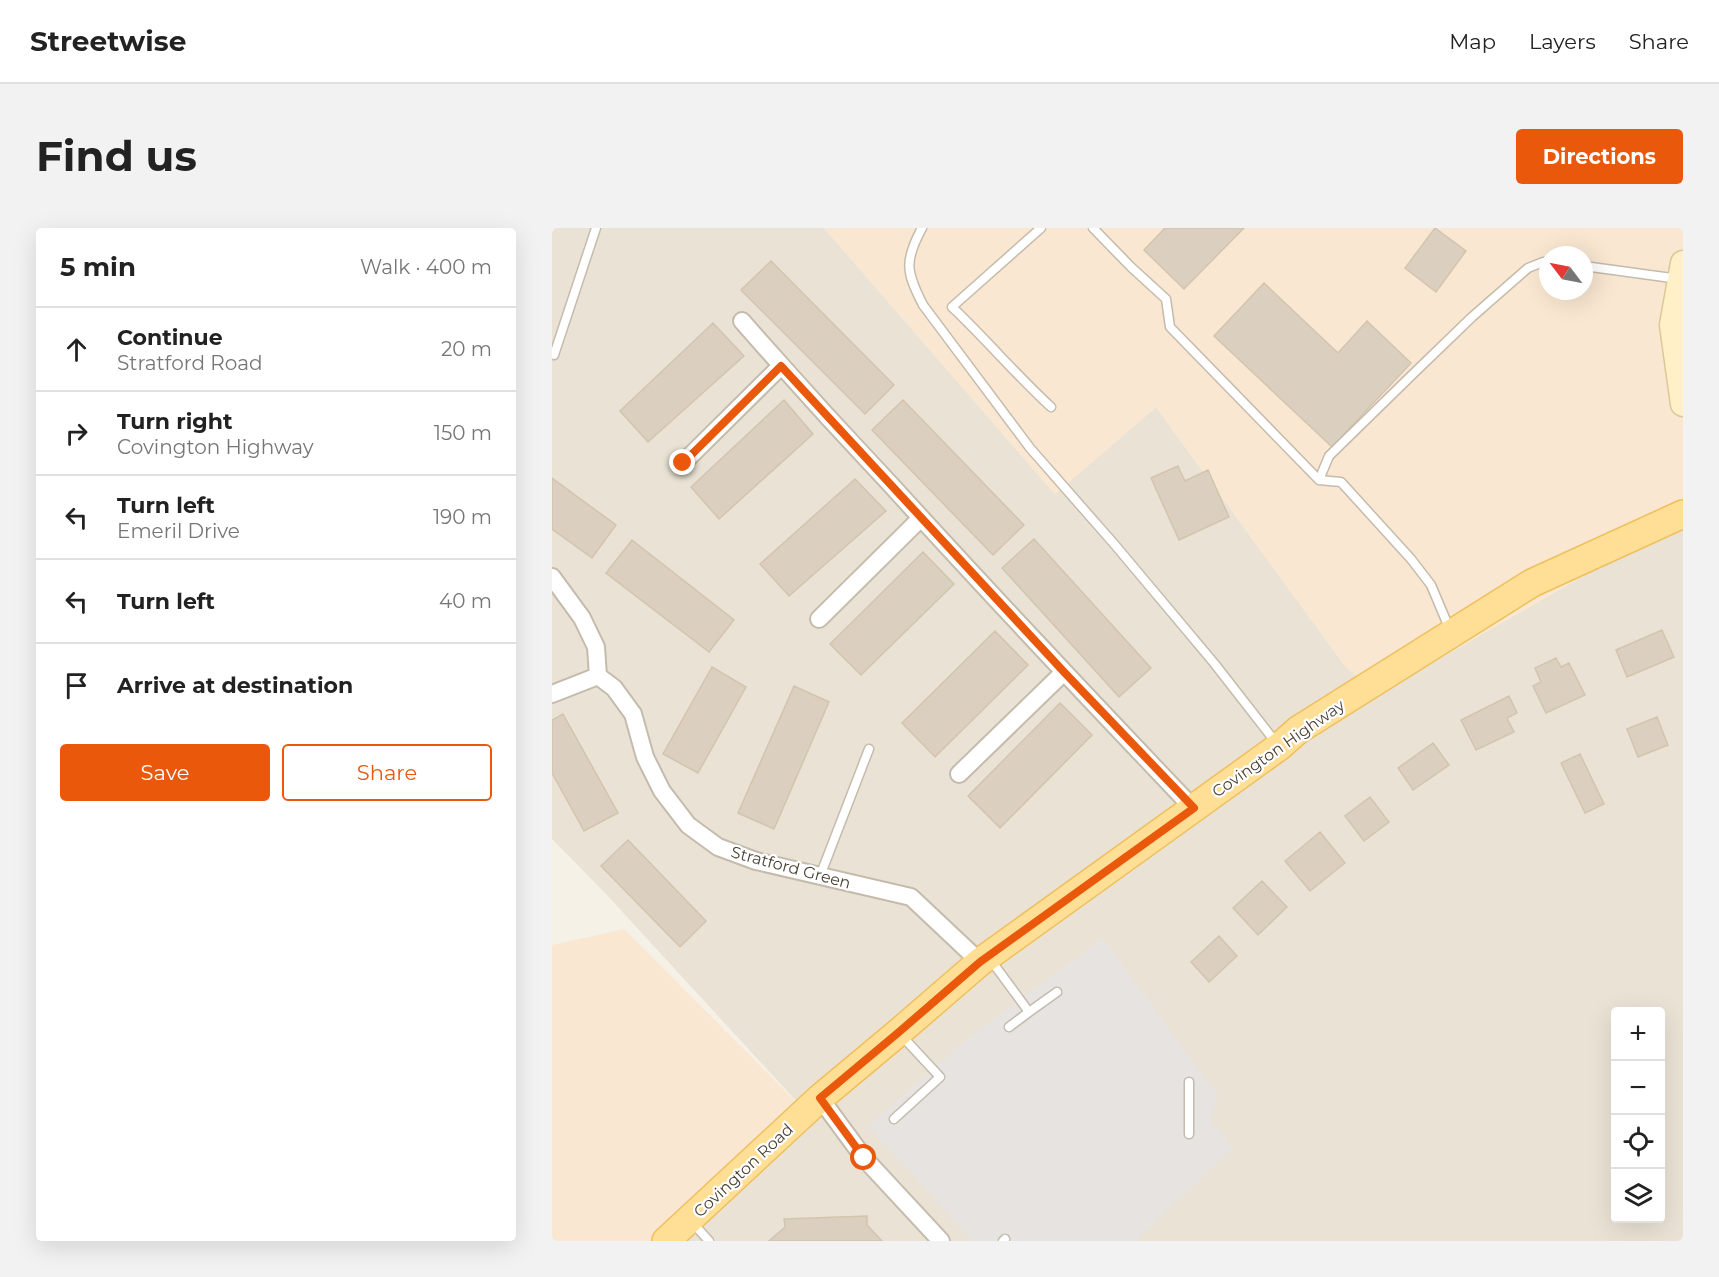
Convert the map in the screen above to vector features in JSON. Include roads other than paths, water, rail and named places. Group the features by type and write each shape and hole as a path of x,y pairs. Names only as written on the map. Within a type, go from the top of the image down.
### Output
{"main road":[{"path":"1681,271 1672,325 1683,404"},
{"name":"Covington Highway","path":"820,1098 984,959 1280,746 1298,730 1532,583 1683,514"},
{"name":"Covington Road","path":"666,1241 820,1098"}],"street":[{"path":"742,321 921,518 1194,808"},
{"path":"683,463 781,366"},
{"path":"819,619 921,518"},
{"path":"552,577 582,618 596,646 598,676 552,694"},
{"path":"959,774 1064,672"},
{"name":"Stratford Green","path":"598,676 614,688 633,714 645,758 662,791 688,825 718,846 756,861 911,897 984,959"},
{"path":"820,1098 864,1158 941,1241"}],"lane":[{"path":"554,354 596,228"},
{"path":"922,228 911,249 908,266 912,285 922,305 1030,448 1199,645 1280,746"},
{"path":"1041,228 952,307 1051,407"},
{"path":"1093,228 1166,299 1170,327 1319,480 1341,482 1411,559 1431,585 1452,633"},
{"path":"1319,480 1329,456 1414,372 1528,268 1539,264"},
{"path":"1593,266 1681,271"},
{"path":"820,876 869,749"},
{"path":"984,959 1029,1012"},
{"path":"1009,1027 1057,992"},
{"path":"894,1119 940,1077 899,1032"},
{"path":"1189,1082 1189,1134"},
{"path":"690,1220 709,1241"}]}
